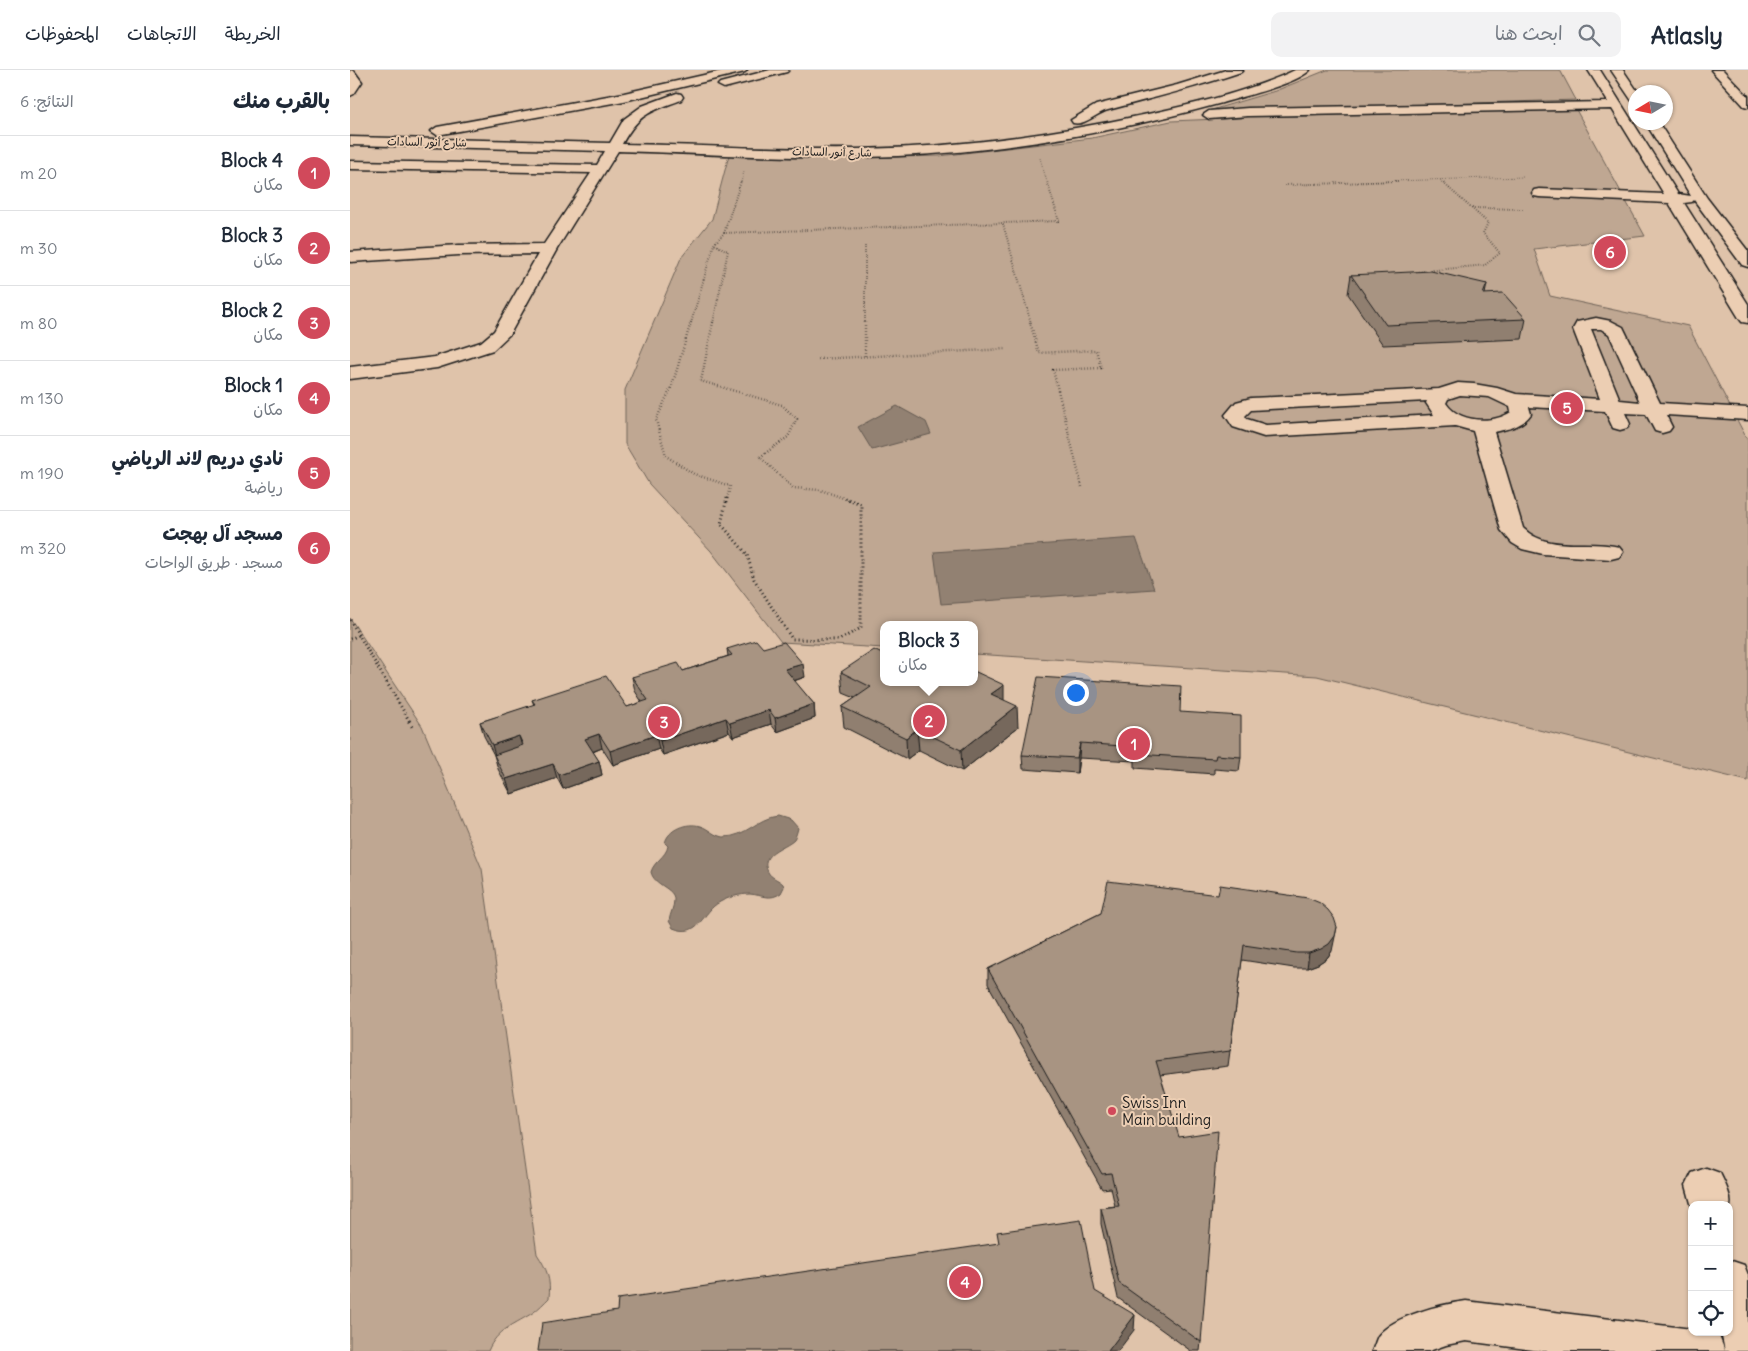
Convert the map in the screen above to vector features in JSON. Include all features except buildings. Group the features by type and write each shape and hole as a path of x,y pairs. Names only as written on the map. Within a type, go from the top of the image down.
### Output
{"main road":[{"path":"414,135 624,97 719,77 784,70"},
{"name":"شارع أنور السادات","path":"350,133 477,137 610,154 912,144 998,135 1063,124 1100,108 1181,88 1237,70"},
{"path":"1594,70 1748,318"},
{"path":"1617,70 1628,86"},
{"path":"1717,70 1748,103"},
{"path":"1278,71 1300,72"},
{"path":"350,72 356,82 350,92"},
{"name":"شارع أنور السادات","path":"350,141 610,154 913,152 1047,136 1141,120 1249,91 1300,72"},
{"path":"350,373 437,362 487,346 500,334 549,249 610,154 628,122 646,109 741,76"},
{"path":"477,137 677,97"},
{"path":"1278,97 1294,111"},
{"path":"1357,98 1365,99 1378,109"},
{"path":"1130,101 1170,113"},
{"path":"1203,116 1294,111 1615,105"},
{"path":"615,118 628,122"},
{"path":"1656,130 1701,200 1748,262"},
{"path":"350,156 610,154"},
{"path":"350,165 610,154"},
{"path":"1539,193 1701,200"},
{"path":"350,257 459,250 549,249"},
{"path":"1616,415 1582,329 1583,326 1588,324 1606,325 1617,332 1662,427"},
{"path":"1515,409 1503,424 1482,426 1454,420 1264,431 1240,423 1235,415 1238,410 1251,404 1482,390 1504,396 1515,409 1616,415 1662,427 1748,432"},
{"path":"1440,394 1435,399 1434,404 1437,410 1454,420"},
{"path":"1616,415 1653,409 1748,414"},
{"path":"1482,426 1512,530 1516,537 1538,547 1611,552"},
{"path":"1732,1291 1747,1351"},
{"path":"1394,1351 1408,1339 1425,1329 1444,1323 1466,1321 1703,1351"}],"path":[{"path":"724,233 1059,221 1038,152"},
{"path":"714,244 728,251 701,381 782,405 797,419 788,437 760,457 793,488 821,490 861,504 861,628 839,640 792,639 754,579 747,554 721,524 730,486 694,474 666,456 656,420 672,386 714,244 724,233 744,171"},
{"path":"1285,185 1524,177"},
{"path":"1408,273 1485,265 1500,253 1483,233 1488,223 1440,180"},
{"path":"1004,224 1039,353 1096,350 1101,368 1053,370 1082,487"},
{"path":"865,246 865,356"},
{"path":"818,359 1006,349"},
{"path":"350,620 414,728"},
{"path":"350,639 359,635"}],"shaded area":[{"path":"1327,70 1560,70 1576,100 1208,111 1275,91"},
{"path":"1574,106 1645,236 1534,249 1550,296 1688,326 1748,441 1748,781 1317,676 978,654 978,621 880,621 880,648 781,642 711,551 649,484 625,444 625,390 681,258 712,219 729,155 849,158 939,156 1092,138 1171,121 1241,118 1240,116 1307,116"},
{"path":"897,406 926,422 931,434 872,450 858,427"},
{"path":"1136,538 1154,589 941,604 934,552"},
{"path":"350,618 422,726 482,869 537,1254 548,1274 549,1285 549,1298 534,1312 496,1337 488,1351 350,1351"},
{"path":"778,816 791,820 798,828 794,839 774,852 767,860 766,865 769,874 783,884 784,887 781,893 773,897 750,894 731,897 714,906 695,927 689,930 673,928 669,921 674,903 673,896 656,881 651,872 667,850 668,846 665,843 670,834 684,826 695,825 720,836 732,836 764,820"}],"place":[{"name":"مسجد آل بهجت","path":"1610,252"},
{"name":"نادي دريم لاند الرياضي","path":"1567,408"},
{"name":"Block 3","path":"929,721"},
{"name":"Block 2","path":"664,722"},
{"name":"Block 4","path":"1134,744"},
{"name":"Swiss Inn Main building","path":"1112,1111"},
{"name":"Block 1","path":"965,1282"}]}
